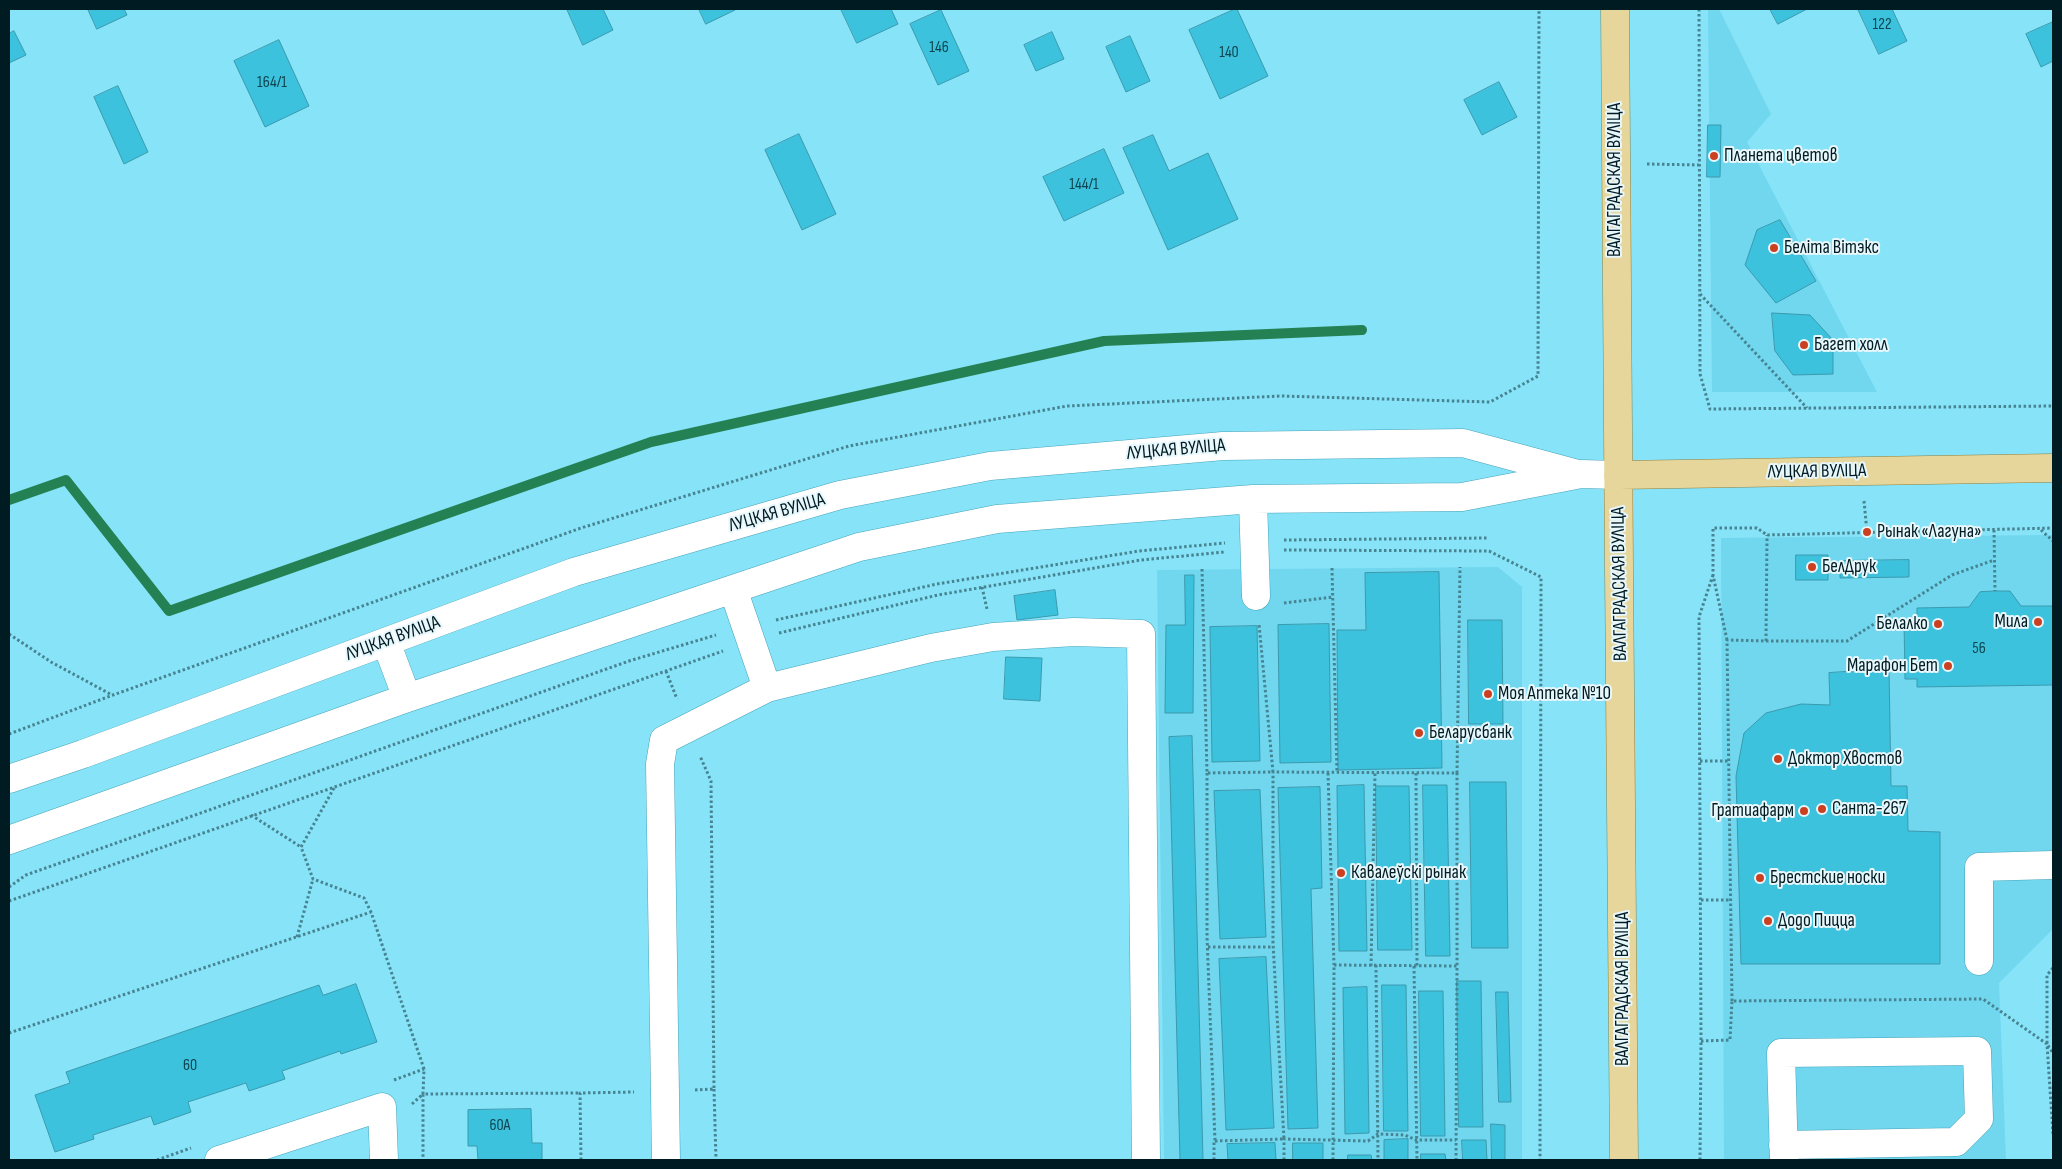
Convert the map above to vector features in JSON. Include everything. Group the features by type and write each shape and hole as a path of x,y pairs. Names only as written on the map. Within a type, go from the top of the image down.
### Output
{"main road":[{"name":"ВАЛГАГРАДСКАЯ ВУЛІЦА","path":"1614,9 1624,1160"},
{"name":"ЛУЦКАЯ ВУЛІЦА","path":"1618,475 2053,468"}],"street":[{"name":"ЛУЦКАЯ ВУЛІЦА","path":"9,779 83,754 574,572 840,495 990,466 1222,446 1463,443 1581,474"},
{"name":"ЛУЦКАЯ ВУЛІЦА","path":"9,840 407,698 859,547 997,519 1253,499 1462,497 1581,474 1618,475"},
{"path":"1253,499 1257,601"},
{"path":"733,589 767,688"},
{"path":"666,1160 660,764 664,740 767,688 931,648 993,637 1074,632 1141,634 1146,1160"},
{"path":"386,642 407,698"},
{"path":"1979,961 1980,867 2053,865"},
{"path":"1977,1051 1980,1119 1956,1142 1784,1152 1781,1053 1977,1051"},
{"path":"219,1160 382,1106 384,1160"}],"path":[{"path":"1490,402 1538,376 1539,9"},
{"path":"1699,9 1700,374 1710,409 2053,406"},
{"path":"1615,163 1699,165"},
{"path":"1700,294 1807,408"},
{"path":"1732,1001 1727,640 1713,575 1713,528 1758,528 1767,534 2053,528"},
{"path":"2040,529 2053,541"},
{"path":"1994,530 1995,591"},
{"path":"1766,641 1767,534"},
{"path":"9,887 26,875 620,664 747,626 937,584 1139,551 1254,540 1488,538"},
{"path":"1488,551 1541,577 1540,1160"},
{"path":"1727,640 1847,641 1952,575 1994,560"},
{"path":"1456,1160 1460,567"},
{"path":"1332,568 1337,773"},
{"path":"1202,569 1207,773 1208,947 1215,1141 1214,1160"},
{"path":"1700,1160 1699,617 1713,575"},
{"path":"1284,1160 1273,947 1274,772 1257,601 1333,597"},
{"path":"9,634 51,662 113,695"},
{"path":"1700,761 1729,761"},
{"path":"1207,773 1458,773"},
{"path":"1328,773 1334,965 1333,1160"},
{"path":"1371,966 1375,773"},
{"path":"1416,773 1417,1160"},
{"path":"301,847 335,787"},
{"path":"251,816 301,847 314,879 297,937"},
{"path":"314,879 364,898 371,912 424,1070 423,1094 580,1092"},
{"path":"1700,900 1731,900"},
{"path":"9,1034 371,912"},
{"path":"1208,947 1273,947"},
{"path":"1334,965 1457,966"},
{"path":"1376,965 1378,1160"},
{"path":"2053,968 2047,975 2047,1044 2053,1053"},
{"path":"714,1089 716,1160"},
{"path":"1215,1141 1284,1139 1368,1141 1378,1134 1405,1135 1416,1140 1456,1140"}],"shaded area":[{"path":"1708,9 1719,9 1771,114 1747,142 1877,392 1712,392"},
{"path":"2053,535 2053,929 1999,983 2006,1160 1724,1160 1721,538"},
{"name":"Кавалеўскі рынак","path":"1498,567 1522,587 1522,1160 1164,1160 1157,570"}],"building":[{"path":"88,9 124,9 127,15 97,29"},
{"path":"567,9 603,9 613,30 583,45"},
{"path":"699,9 735,9 735,10 706,24"},
{"path":"841,9 891,9 898,24 857,43"},
{"path":"1237,9 1268,76 1220,99 1189,30"},
{"path":"1770,9 1807,9 1778,24"},
{"path":"1858,9 1892,9 1907,41 1879,54"},
{"path":"941,10 969,71 938,85 910,24"},
{"path":"2053,22 2053,61 2041,67 2026,34"},
{"path":"14,31 26,55 9,63 9,34"},
{"path":"1052,32 1064,59 1036,71 1024,45"},
{"path":"1130,36 1150,81 1126,92 1106,47"},
{"path":"279,40 309,106 265,127 234,61"},
{"path":"1499,82 1517,117 1482,135 1464,100"},
{"path":"118,86 148,152 124,164 94,97"},
{"path":"1708,125 1721,125 1720,177 1707,177"},
{"path":"799,134 836,214 802,230 765,150"},
{"path":"1153,135 1169,171 1208,153 1238,219 1168,250 1123,148"},
{"path":"1104,149 1124,193 1064,221 1043,177"},
{"name":"Беліта Вітэкс","path":"1780,220 1816,281 1776,303 1745,265 1757,230"},
{"name":"Багет холл","path":"1772,313 1810,315 1833,340 1833,374 1793,375 1775,351"},
{"name":"БелДрук","path":"1796,555 1828,555 1828,580 1796,580"},
{"path":"1909,560 1909,577 1840,578 1840,561"},
{"path":"1439,572 1442,768 1338,770 1337,630 1366,630 1365,573"},
{"path":"1185,575 1194,575 1193,713 1165,713 1166,625 1185,625"},
{"path":"1055,590 1058,615 1017,620 1014,596"},
{"path":"2010,591 2021,606 2053,606 2053,685 1917,687 1917,679 1905,679 1904,620 1917,620 1917,608 1969,607 1980,592"},
{"path":"1468,620 1502,620 1503,724 1469,724"},
{"path":"1329,624 1331,762 1280,763 1278,625"},
{"path":"1257,626 1260,761 1212,762 1210,627"},
{"path":"1006,657 1042,658 1040,701 1004,699"},
{"name":"Санта-267","path":"1889,669 1891,786 1907,786 1908,831 1940,832 1940,964 1741,964 1736,776 1744,733 1766,713 1801,704 1830,705 1829,673"},
{"path":"1192,736 1203,1160 1180,1160 1169,737"},
{"path":"1470,782 1506,782 1508,948 1472,948"},
{"path":"1364,785 1367,951 1339,951 1337,786"},
{"path":"1423,785 1447,785 1450,956 1426,956"},
{"path":"1376,786 1409,786 1412,950 1378,950"},
{"path":"1320,787 1322,888 1311,889 1318,1128 1288,1129 1278,788"},
{"path":"1260,790 1266,937 1220,939 1214,791"},
{"path":"1266,957 1274,1128 1226,1130 1219,959"},
{"path":"1457,981 1481,981 1483,1127 1459,1127"},
{"path":"356,984 377,1042 341,1054 340,1051 282,1071 285,1079 249,1091 246,1083 188,1102 191,1112 154,1125 151,1116 93,1135 94,1139 55,1152 35,1095 70,1083 66,1072 319,985 323,995"},
{"path":"1382,985 1406,985 1408,1131 1384,1131"},
{"path":"1367,987 1369,1133 1345,1134 1343,988"},
{"path":"1419,991 1443,991 1445,1136 1421,1136"},
{"path":"1496,992 1508,992 1511,1102 1499,1102"},
{"path":"531,1109 532,1143 542,1143 542,1160 478,1160 477,1146 468,1146 468,1110"},
{"path":"1491,1124 1505,1125 1505,1160 1492,1160"},
{"path":"1408,1139 1408,1160 1384,1160 1384,1140"},
{"path":"1462,1140 1486,1140 1487,1160 1463,1160"},
{"path":"1275,1143 1276,1160 1228,1160 1227,1144"},
{"path":"1293,1143 1323,1143 1323,1160 1293,1160"},
{"path":"1421,1154 1445,1154 1446,1160 1421,1160"},
{"path":"1348,1155 1371,1155 1372,1160 1348,1160"}],"waterway":[{"path":"9,500 66,480 169,611 651,442 1104,341 1362,330"}],"place":[{"name":"Планета цветов","path":"1714,156"},
{"name":"Беліта Вітэкс","path":"1774,248"},
{"name":"Багет холл","path":"1804,345"},
{"name":"Рынак «Лагуна»","path":"1867,532"},
{"name":"БелДрук","path":"1812,567"},
{"name":"Мила","path":"2038,622"},
{"name":"Белалко","path":"1938,624"},
{"name":"Марафон Бет","path":"1948,666"},
{"name":"Моя Аптека №10","path":"1488,694"},
{"name":"Беларусбанк","path":"1419,733"},
{"name":"Доктор Хвостов","path":"1778,759"},
{"name":"Санта-267","path":"1822,809"},
{"name":"Гратиафарм","path":"1804,811"},
{"name":"Кавалеўскі рынак","path":"1341,873"},
{"name":"Брестские носки","path":"1760,878"},
{"name":"Додо Пицца","path":"1768,921"}]}
